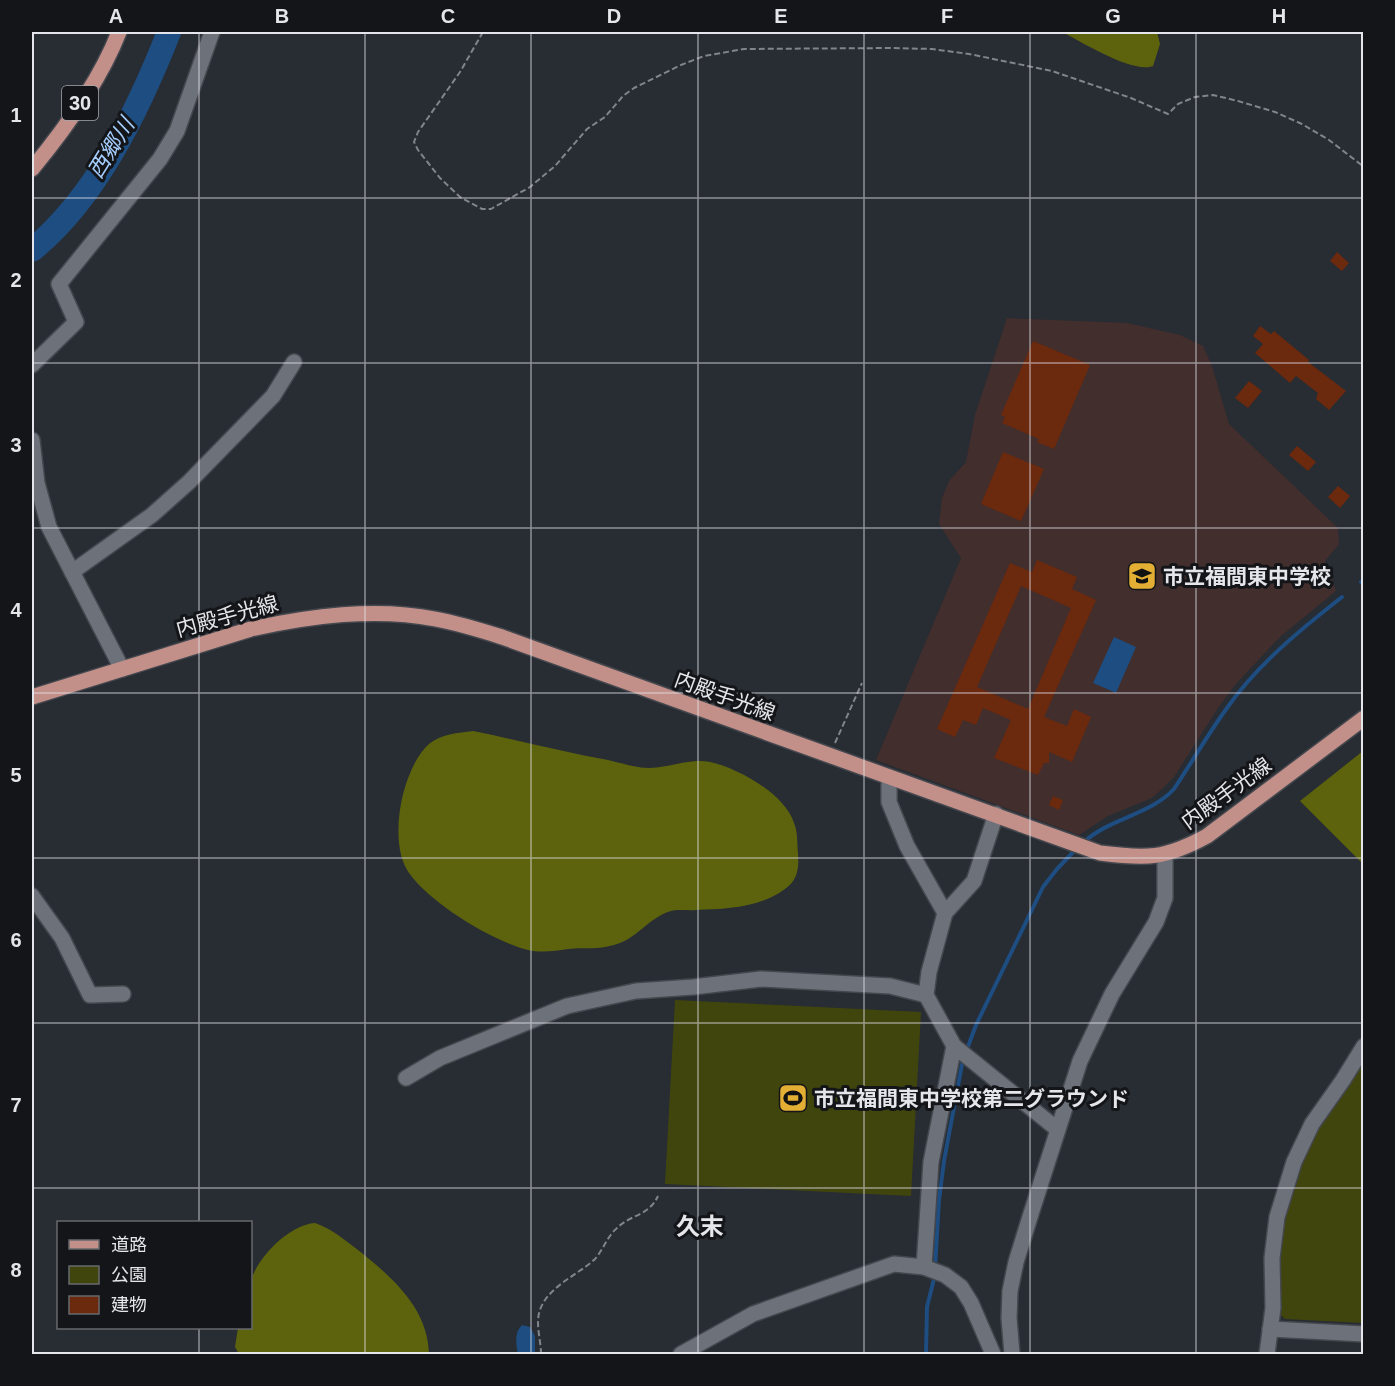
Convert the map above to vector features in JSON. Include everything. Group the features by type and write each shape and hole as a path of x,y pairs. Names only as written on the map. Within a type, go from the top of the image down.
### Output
{"main road":[{"name":"30","path":"32,169 73,115 94,81 119,32"},
{"name":"内殿手光線","path":"32,697 251,629 284,622 375,613 433,619 502,637 996,814 1100,854 1130,857 1164,855 1206,836 1364,718"}],"street":[{"path":"32,365 76,322 59,284 132,195 177,131 212,32"},
{"path":"72,572 152,515 189,482 273,396 294,362"},
{"path":"32,440 37,483 49,527 122,669"},
{"path":"889,777 889,802 903,835 945,913"},
{"path":"996,814 974,881 945,913 929,972 926,995 954,1046 1057,1129"},
{"path":"1012,1354 1010,1291 1014,1271 1057,1129 1095,1025 1156,922 1165,898 1164,855"},
{"path":"32,896 62,938 90,995 123,994"},
{"path":"405,1078 440,1058 567,1006 636,991 761,979 890,986 926,995"},
{"path":"924,1267 931,1162 954,1046"},
{"path":"1266,1354 1273,1308 1272,1258 1277,1216 1294,1162 1312,1124 1364,1046"},
{"path":"681,1354 753,1314 894,1264 924,1267 945,1275 961,1287 971,1303 993,1354"},
{"path":"1270,1329 1364,1334"}],"path":[{"path":"483,32 460,72 418,132 414,142 453,191 482,209 491,209 530,187 555,166 587,129 605,117 634,88 681,64 704,56 744,49 893,48 932,49 969,54 1052,71 1168,114 1178,104 1195,97 1213,95 1275,112 1302,124 1329,140 1364,168"},
{"path":"829,756 862,683"},
{"path":"541,1354 538,1321 546,1299 566,1280 594,1260 616,1229 650,1210 658,1196"}],"shaded area":[{"name":"市立福間東中学校","path":"1007,318 1127,323 1180,335 1203,346 1212,366 1229,424 1338,528 1339,544 1325,561 1336,591 1281,636 1235,685 1174,777 1163,788 1152,798 1108,816 1079,835 876,760 961,558 939,524 942,498 949,481 966,462 975,415"}],"green space":[{"path":"1062,32 1157,32 1160,44 1153,66 1144,67 1108,56"},
{"path":"473,731 639,767 656,768 702,761 734,770 771,793 789,812 797,834 798,864 795,878 785,889 754,904 719,909 671,911 656,918 622,942 608,947 538,951 528,950 497,938 446,908 419,885 402,860 399,843 401,806 405,787 419,755 429,744 439,738"},
{"path":"1363,751 1363,864 1300,801"},
{"name":"市立福間東中学校第二グラウンド","path":"675,1000 921,1012 911,1196 665,1184"},
{"path":"1363,1062 1363,1323 1285,1319 1279,1313 1279,1254 1284,1218 1303,1161 1318,1128"},
{"path":"315,1223 333,1232 358,1250 395,1283 415,1308 422,1322 429,1354 239,1354 235,1347 238,1329 252,1329 252,1278 255,1271 276,1243 295,1229"}],"water":[{"path":"1114,637 1136,647 1116,693 1093,683"},
{"path":"522,1325 530,1327 535,1336 535,1354 518,1354 517,1335"}],"building":[{"path":"1337,252 1349,263 1342,271 1330,261"},
{"path":"1260,326 1271,334 1274,331 1309,360 1308,362 1346,391 1329,410 1316,399 1318,393 1296,376 1290,383 1255,353 1263,344 1253,336"},
{"path":"1033,341 1090,365 1054,449 1037,442 1039,439 1002,423 1005,417 1001,415"},
{"path":"1249,381 1262,391 1248,408 1235,398"},
{"path":"1297,446 1316,462 1308,471 1289,455"},
{"path":"1003,452 1044,469 1021,521 981,504"},
{"path":"1338,486 1350,496 1340,508 1328,497"},
{"path":"1037,560 1077,577 1072,589 1096,600 1044,717 1067,726 1074,709 1091,717 1072,762 1049,752 1049,763 1044,763 1038,775 994,758 1011,720 983,708 976,725 963,720 955,737 937,729 1010,563 1032,572","holes":["1021,586 1071,608 1028,709 977,687"]},
{"path":"1053,796 1063,800 1059,810 1049,805"}],"waterway":[{"name":"西郷川","path":"32,250 77,204 114,150 144,91 169,32"},
{"path":"1084,842 1106,827 1153,805 1174,789 1220,718 1252,677 1295,635 1342,597"},
{"path":"966,1052 976,1025 1043,887 1076,849"},
{"path":"935,1268 944,1161 963,1059"},
{"path":"926,1354 927,1307 935,1275"}],"place":[{"name":"市立福間東中学校","path":"1142,576"},
{"name":"市立福間東中学校第二グラウンド","path":"793,1098"}],"district":[{"name":"久末","path":"700,1226"}]}
